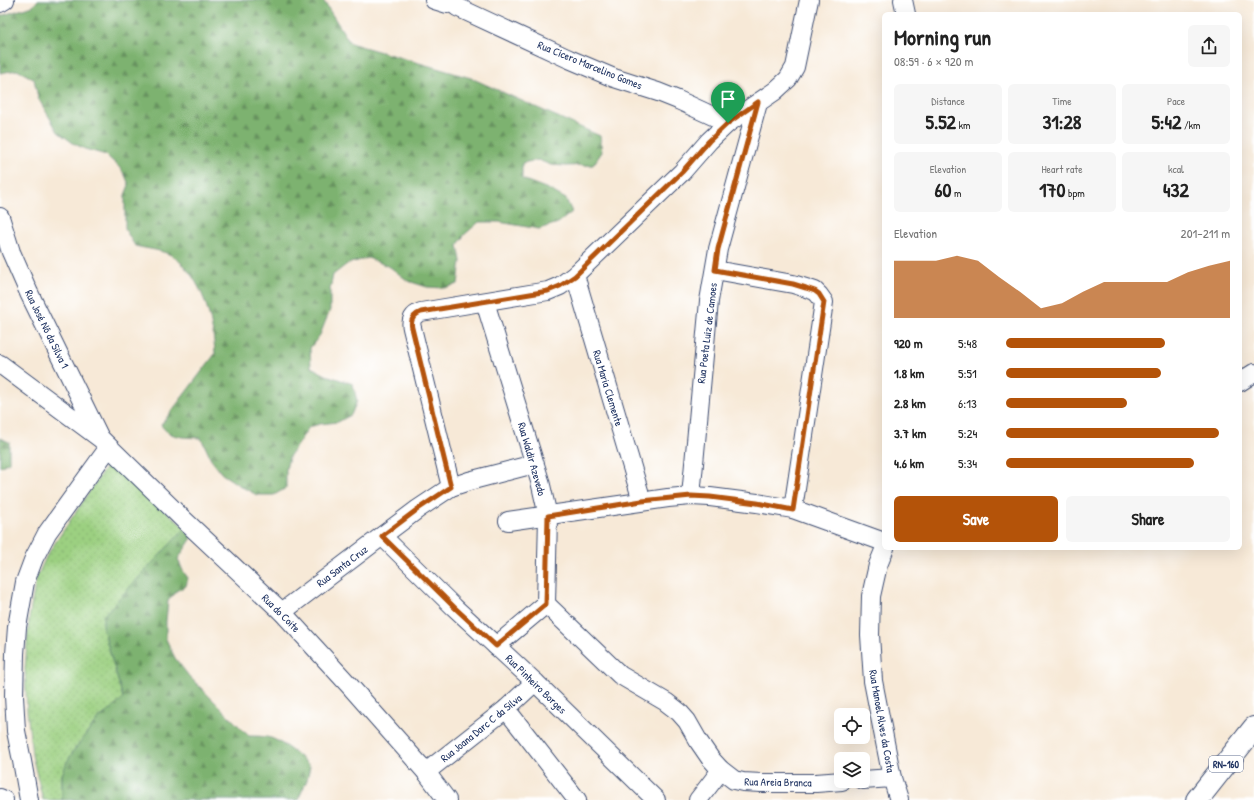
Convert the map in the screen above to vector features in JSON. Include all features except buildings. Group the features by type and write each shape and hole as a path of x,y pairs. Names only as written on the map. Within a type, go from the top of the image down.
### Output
{"main road":[{"name":"RN-160","path":"1197,800 1254,728"}],"street":[{"path":"0,3 5,0"},
{"path":"434,0 447,4 453,2"},
{"path":"451,487 412,328 412,318 421,312 548,291 560,286 575,276 682,172 709,141 728,123 775,91 788,79 795,67 809,0"},
{"path":"903,0 906,12"},
{"name":"Rua Cícero Marcelino Gomes","path":"453,2 457,7 568,59 614,78 671,97 728,123"},
{"name":"Rua Poeta Luiz de Camoes","path":"691,496 709,301 718,249 758,102"},
{"name":"Rua José Nô da Silva 1","path":"0,217 11,252 29,293 105,443"},
{"path":"715,270 793,284 815,291 824,302 793,510"},
{"name":"Rua Maria Clemente","path":"575,276 642,501"},
{"name":"Rua Waldir Azevedo","path":"485,302 540,481 548,516 546,604"},
{"path":"0,364 105,443 47,533 34,558 25,582 17,627 14,696 16,731 29,800"},
{"path":"1242,381 1254,373"},
{"name":"Rua do Coite","path":"105,443 282,612 349,684 426,772 447,800"},
{"name":"Rua Santa Cruz","path":"282,612 418,509 451,487 534,464"},
{"path":"508,521 642,501 691,496 710,497 793,510 882,541"},
{"name":"Rua Pinheiro Borges","path":"382,536 656,800"},
{"name":"Rua Manoel Alves da Costa","path":"884,550 878,565 871,596 870,635 872,681 898,800"},
{"path":"496,646 546,604"},
{"name":"Rua Areia Branca","path":"546,604 620,675 666,702 679,712 687,721 710,758 734,780 743,782 816,783 834,782"},
{"name":"Rua Joana Darc C da Silva","path":"426,772 506,709 535,682"},
{"path":"506,709 578,800"},
{"path":"0,723 16,731"},
{"path":"698,800 722,770"},
{"path":"870,780 892,778"},
{"path":"0,798 4,800"}],"green space":[{"path":"38,0 323,0 350,43 471,78 600,136 602,152 593,165 551,165 538,160 522,163 522,179 548,189 566,199 572,212 558,223 539,229 499,222 479,222 464,235 458,245 461,261 458,284 444,288 427,287 408,281 390,267 368,258 347,264 333,275 330,290 330,310 320,335 310,348 311,367 326,375 353,384 357,401 351,415 338,422 309,427 289,457 286,469 286,488 274,495 257,495 222,474 212,461 201,438 174,435 165,430 161,425 215,354 209,314 199,288 184,266 174,257 160,251 135,246 125,229 125,195 129,185 125,175 119,167 106,155 85,149 73,143 58,132 38,98 34,79 17,70 0,73 0,16 33,6"},
{"path":"0,438 9,442 9,462 0,467"},
{"path":"110,461 185,528 103,628 123,698 113,708 99,718 74,750 62,775 62,800 43,800 32,755 27,710 25,669 29,619 36,579 47,555"},
{"path":"185,528 192,538 178,559 188,578 186,586 176,591 168,601 166,639 175,658 188,675 249,736 271,738 292,750 310,766 307,780 298,800 62,800 62,775 74,750 99,718 113,708 123,698 103,628 103,616"}],"route":[{"path":"758,102 718,249 715,270 793,284 815,291 824,302 793,510 757,503 691,496 642,501 548,516 546,604 496,646 382,536 451,487 411,325 412,318 421,312 548,291 560,286 575,276 682,172 709,141 728,123 758,102"}]}
